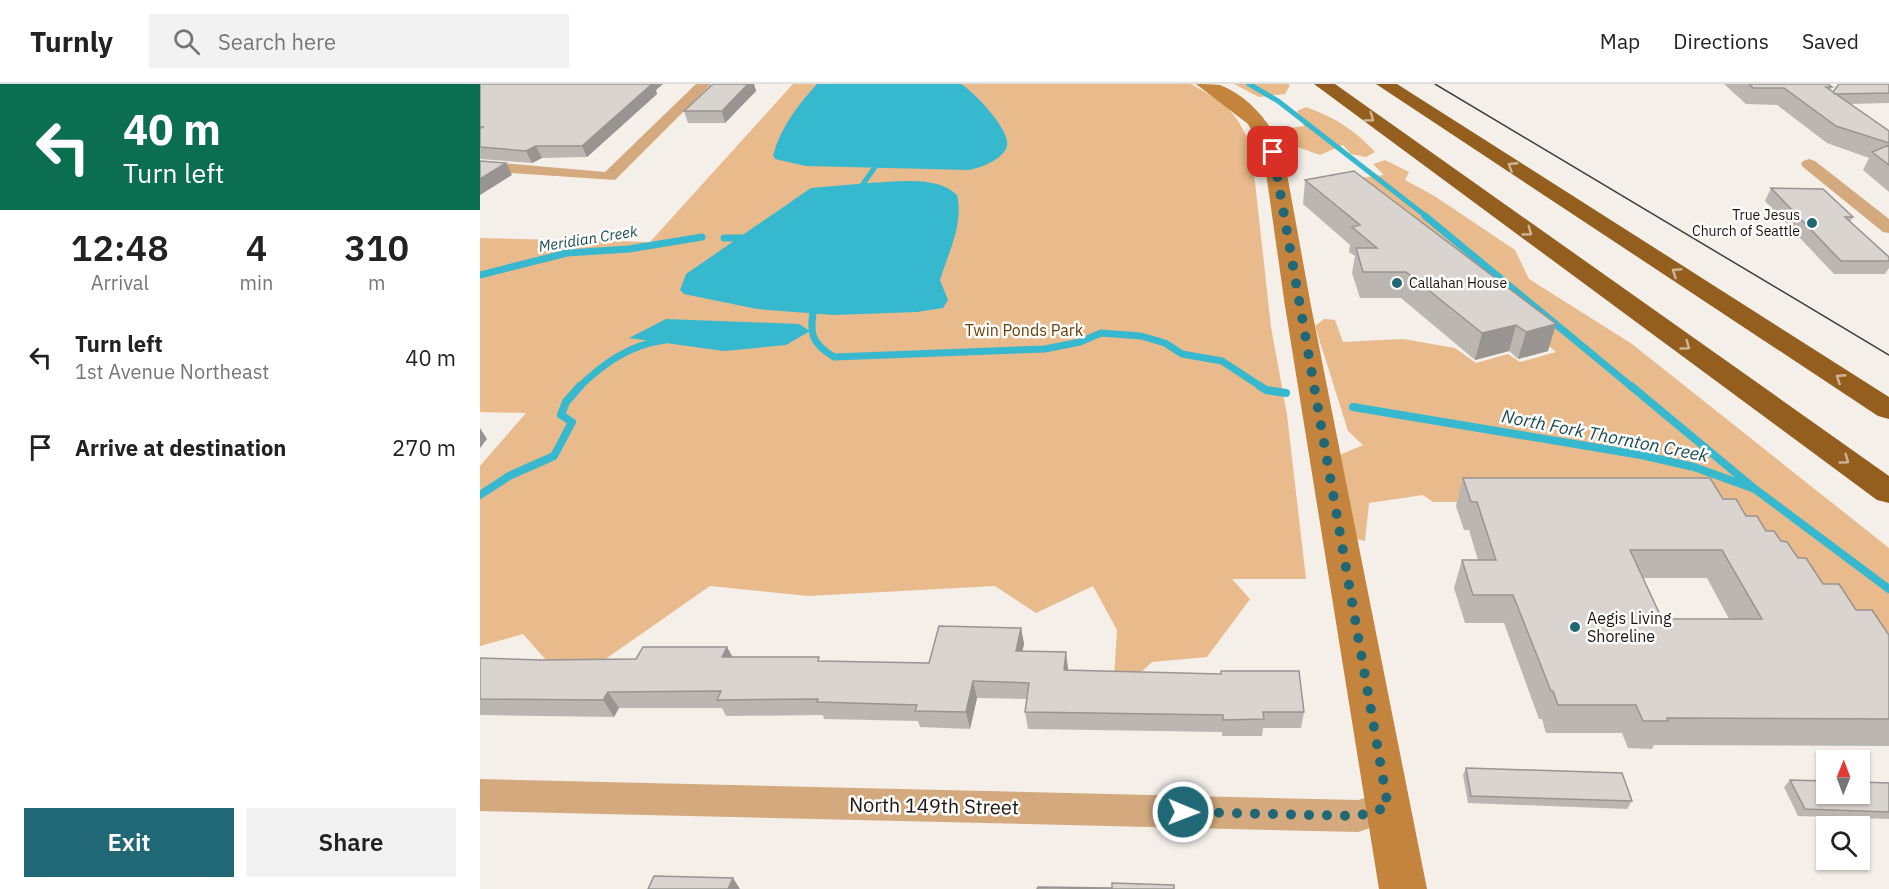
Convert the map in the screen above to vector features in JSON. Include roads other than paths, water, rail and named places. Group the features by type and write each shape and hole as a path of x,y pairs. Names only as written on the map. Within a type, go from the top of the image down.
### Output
{"highway":[{"path":"1323,84 1889,492"},
{"path":"1385,84 1889,410"}],"street":[{"path":"480,166 609,177 704,84"},
{"path":"1205,84 1254,117 1269,138 1273,152 1403,889"},
{"path":"1809,164 1889,228"},
{"name":"North 149th Street","path":"480,795 1358,816 1388,807"}],"water":[{"path":"817,84 961,84 981,101 1001,126 1007,147 994,161 969,170 806,166 775,159 773,155 776,145 785,126"},
{"path":"927,182 949,189 957,195 959,206 957,227 940,280 948,300 943,308 917,312 834,315 757,309 684,294 680,290 686,274 811,188 869,183"},
{"path":"666,319 799,324 810,331 786,345 724,351 629,338"}],"waterway":[{"path":"1249,84 1278,101 1427,217"},
{"name":"North Fork Thornton Creek","path":"858,191 880,160"},
{"path":"1425,216 1633,388"},
{"name":"Meridian Creek","path":"480,275 567,253 629,249 702,237"},
{"name":"Meridian Creek","path":"724,238 747,238"},
{"name":"North Fork Thornton Creek","path":"814,305 813,336 820,346 834,357 1045,349 1080,342 1101,333 1141,336 1165,343 1182,354 1222,361 1263,388"},
{"path":"579,387 618,356 640,346 665,340"},
{"path":"1631,386 1755,489"},
{"path":"480,495 509,476 554,456 572,422 561,415 566,402 579,387"},
{"name":"North Fork Thornton Creek","path":"1263,388 1286,393"},
{"name":"North Fork Thornton Creek","path":"1353,407 1641,455 1694,467 1755,489"},
{"name":"North Fork Thornton Creek","path":"1755,489 1889,589"}],"tram line":[{"path":"1435,84 1889,355"}],"place":[{"name":"True Jesus Church of Seattle","path":"1812,223"},
{"name":"Callahan House","path":"1397,283"},
{"name":"Aegis Living Shoreline","path":"1575,627"}],"park label":[{"name":"Twin Ponds Park","path":"1024,330"}]}
